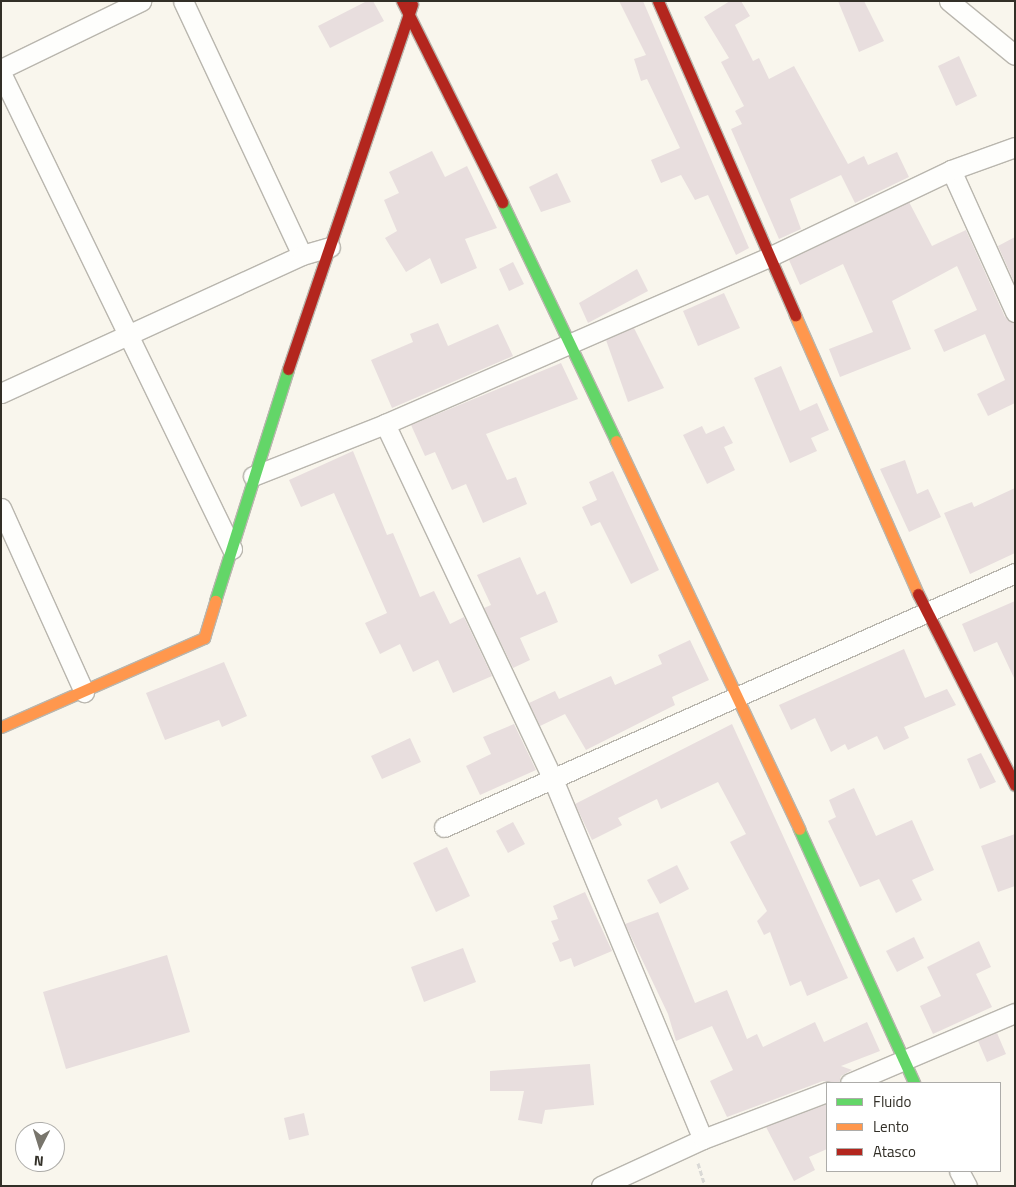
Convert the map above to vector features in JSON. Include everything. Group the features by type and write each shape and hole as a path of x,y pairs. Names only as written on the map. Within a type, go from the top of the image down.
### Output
{"street":[{"path":"1,69 141,1"},
{"path":"183,1 302,255"},
{"path":"402,1 568,342 734,699 837,909 902,1061 913,1082"},
{"path":"1,727 204,638 253,476 413,1"},
{"path":"658,1 926,612 1015,785"},
{"path":"949,1 1015,55"},
{"path":"1,73 232,549"},
{"path":"253,476 386,424 568,342 771,256 951,170 1015,146"},
{"path":"951,170 1015,312"},
{"path":"1,393 129,336 302,255 330,247"},
{"path":"386,424 552,777 703,1139"},
{"path":"1,508 84,692"},
{"path":"444,827 552,777 734,699 1015,573"},
{"path":"852,1082 1015,1013"},
{"path":"601,1186 703,1139 826,1092"},
{"path":"959,1172 966,1186"}],"building":[{"path":"367,1 373,1 384,21 330,48 318,26"},
{"path":"619,1 643,1 749,248 736,255 708,195 695,200 681,175 661,183 651,160 680,148 647,79 641,81 634,59 646,55"},
{"path":"730,1 741,1 750,16 735,25 753,61 759,58 769,79 794,66 848,164 864,156 868,165 897,152 909,177 855,203 841,175 790,199 801,229 779,239 731,129 742,124 735,111 744,106 721,62 729,58 704,17"},
{"path":"838,1 864,1 884,41 859,52"},
{"path":"959,56 977,96 956,106 938,66"},
{"path":"432,151 445,177 467,166 497,228 465,239 477,268 441,284 430,258 406,272 385,238 397,231 384,200 399,193 389,172"},
{"path":"557,173 571,202 541,212 529,187"},
{"path":"909,202 932,246 966,230 1005,317 1015,323 1015,403 988,416 977,394 1005,380 985,334 944,352 934,330 977,310 957,266 892,301 911,349 840,377 829,349 873,332 843,264 800,285 789,260"},
{"path":"1015,237 1015,284 998,246"},
{"path":"513,262 524,284 509,291 499,269"},
{"path":"637,269 648,291 588,323 579,303"},
{"path":"724,293 740,328 698,346 683,311"},
{"path":"438,323 448,346 498,324 513,356 392,408 371,360 413,342 410,334"},
{"path":"634,328 664,388 628,402 606,340"},
{"path":"561,363 578,399 486,434 507,480 516,477 527,504 483,523 466,484 452,490 435,452 425,456 411,425"},
{"path":"781,366 800,411 817,403 829,430 811,438 817,451 790,463 754,378"},
{"path":"702,426 706,434 724,426 733,443 724,447 735,470 707,484 683,435"},
{"path":"353,451 387,535 393,533 420,597 434,591 450,624 464,617 492,676 453,693 438,660 413,672 400,644 380,654 365,623 387,613 334,493 301,507 289,480"},
{"path":"905,460 917,494 928,489 941,517 909,532 880,469"},
{"path":"613,471 659,570 631,584 600,522 591,526 582,507 597,500 589,482"},
{"path":"1015,488 1015,553 970,574 944,513 972,502 974,507"},
{"path":"520,557 537,595 545,591 558,622 520,638 530,660 513,668 484,608 491,605 477,575"},
{"path":"1015,601 1015,680 997,642 974,652 962,624"},
{"path":"690,640 709,680 672,697 675,705 586,750 565,714 540,726 529,703 555,691 559,699 611,676 615,685 662,664 658,655"},
{"path":"904,649 925,698 947,689 956,705 904,727 909,738 884,750 877,736 848,750 845,744 831,752 815,718 791,730 779,705"},
{"path":"224,662 247,716 222,727 219,720 165,740 146,693"},
{"path":"514,724 536,770 480,795 466,766 491,754 483,737"},
{"path":"732,724 848,978 807,996 801,981 790,986 770,932 764,935 757,921 767,911 730,842 746,834 718,782 661,809 657,799 618,818 622,825 592,840 575,804"},
{"path":"410,738 421,762 382,779 371,756"},
{"path":"981,753 996,782 980,789 967,759"},
{"path":"854,788 876,836 912,820 934,870 912,880 922,900 896,913 879,879 860,887 828,821 836,817 829,800"},
{"path":"513,822 525,844 508,853 496,831"},
{"path":"1015,834 1015,886 998,892 981,846"},
{"path":"447,847 470,896 436,912 413,863"},
{"path":"677,865 689,889 660,904 647,880"},
{"path":"585,892 612,951 574,967 571,958 560,962 552,943 559,940 551,921 558,919 553,906"},
{"path":"658,912 695,1003 727,990 747,1039 757,1034 763,1047 815,1022 824,1042 867,1022 880,1051 841,1066 852,1070 841,1076 839,1082 823,1081 727,1117 710,1081 733,1070 712,1026 676,1041 668,1014 625,924"},
{"path":"914,937 924,958 897,972 886,951"},
{"path":"979,941 991,967 976,974 992,1007 933,1034 920,1006 941,996 927,967"},
{"path":"463,948 476,982 424,1002 411,967"},
{"path":"167,955 190,1032 66,1069 43,992"},
{"path":"997,1033 1006,1054 987,1062 978,1041"},
{"path":"590,1064 594,1105 545,1110 542,1124 518,1120 524,1091 490,1091 490,1071"},
{"path":"826,1104 826,1149 809,1157 815,1170 794,1181 766,1127"},
{"path":"304,1113 309,1135 289,1140 284,1118"}],"traffic: fast":[{"path":"502,202 616,441"},
{"path":"215,601 288,369"},
{"path":"799,829 914,1082"}],"traffic: slow":[{"path":"795,315 918,594"},
{"path":"616,441 799,829"},
{"path":"1,727 204,638 215,601"}],"traffic: jam":[{"path":"402,1 502,202"},
{"path":"658,1 795,315"},
{"path":"288,369 412,5"},
{"path":"918,594 1015,785"}]}
